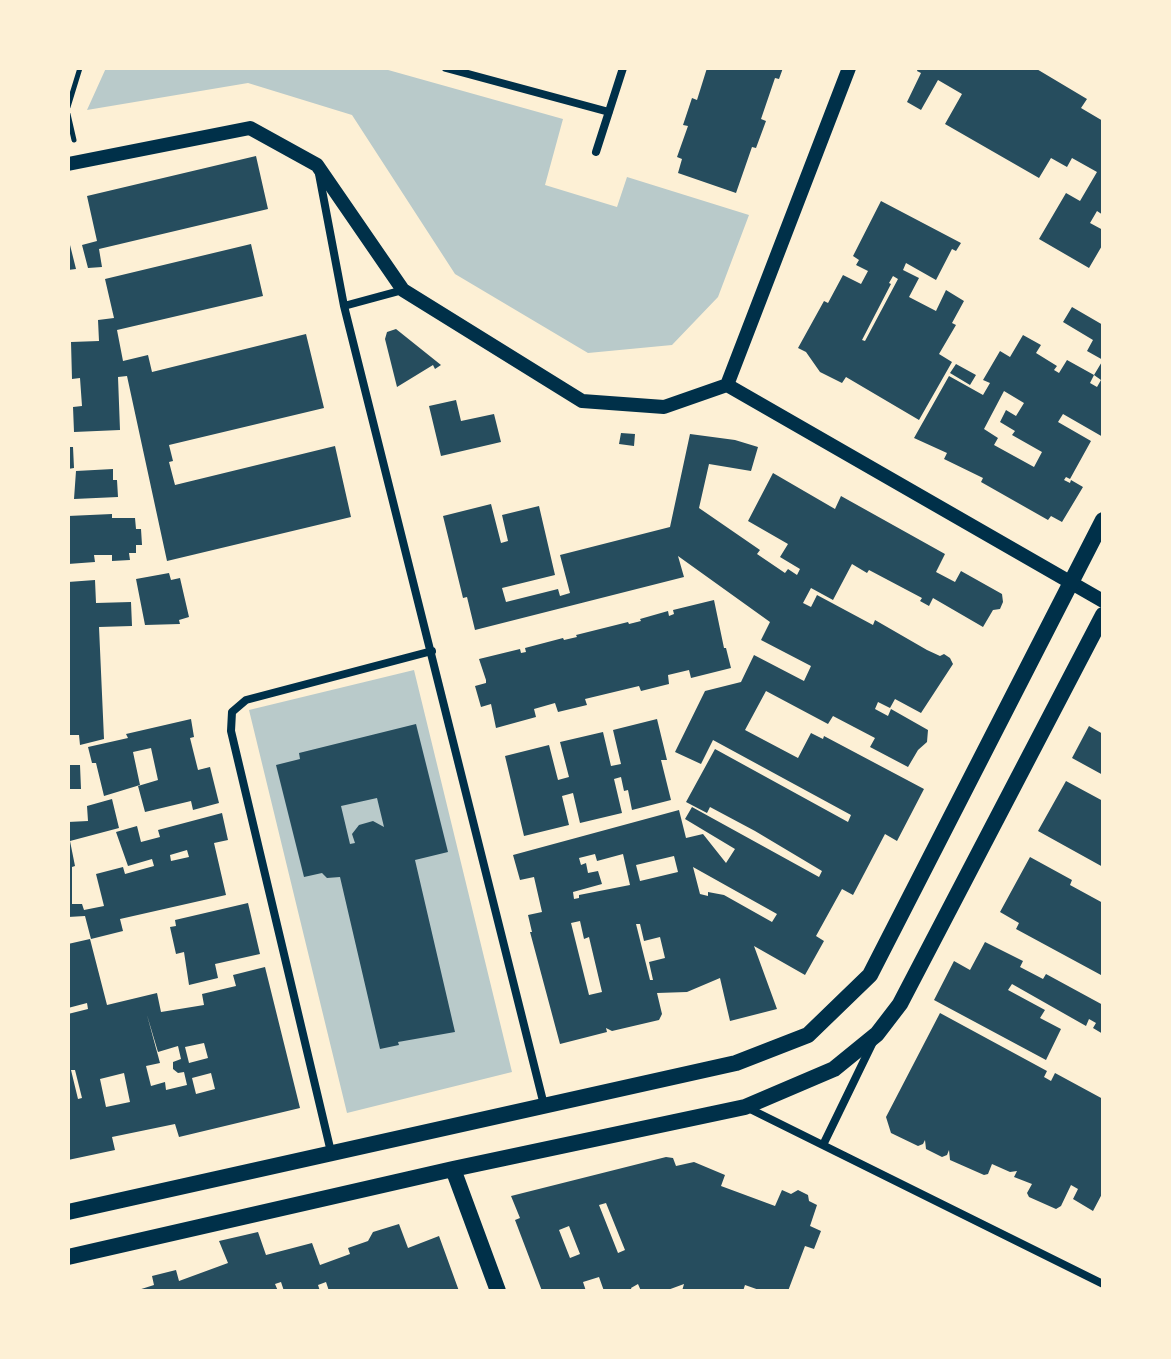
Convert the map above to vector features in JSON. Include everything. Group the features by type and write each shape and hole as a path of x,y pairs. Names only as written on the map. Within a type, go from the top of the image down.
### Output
{"main road":[{"path":"68,1212 736,1063 808,1035 870,975 1103,520"},
{"path":"68,1257 453,1169 745,1107 834,1069 877,1034 900,1004 1103,615"},
{"path":"453,1169 498,1291"}],"street":[{"path":"446,68 609,112"},
{"path":"596,152 623,68"},
{"path":"727,385 849,68"},
{"path":"68,164 250,128 317,165 403,290 582,401 664,407 727,385 1103,601"},
{"path":"317,165 344,306 544,1106"},
{"path":"344,306 403,290"},
{"path":"331,1152 231,731 232,712 246,700 432,651"},
{"path":"823,1145 877,1034"},
{"path":"745,1107 1103,1284"}],"path":[{"path":"68,107 80,68"}],"shaded area":[{"path":"106,68 381,68 563,119 545,185 617,207 627,177 749,215 718,297 672,345 588,353 455,274 352,115 248,83 87,110"},
{"path":"414,670 512,1072 347,1113 249,710"}],"building":[{"path":"707,68 783,68 779,79 775,78 761,119 766,121 756,148 752,147 736,193 678,173 682,159 677,157 688,126 683,125 692,98 697,100"},
{"path":"918,68 1035,68 1087,99 1081,108 1103,121 1103,215 1097,211 1090,223 1103,230 1103,244 1089,268 1039,239 1066,193 1080,201 1097,172 1072,158 1067,167 1051,158 1039,178 945,124 962,94 938,80 921,110 907,102 921,73 917,71"},
{"path":"256,156 268,209 99,249 102,267 88,268 82,245 97,241 87,196"},
{"path":"881,201 961,243 956,251 952,249 936,280 906,263 903,270 919,278 909,297 936,311 946,290 964,301 952,323 956,325 939,354 952,362 919,420 846,377 842,383 820,372 806,352 798,348 824,301 828,303 843,275 861,284 868,271 856,265 859,260 853,256","holes":["893,276 898,279 865,341 862,340"]},
{"path":"69,241 76,269 68,270"},
{"path":"251,244 263,296 117,330 123,361 148,355 152,372 306,334 324,408 169,445 173,461 169,462 175,485 335,446 351,517 167,561 127,376 118,377 120,430 74,432 73,407 82,406 80,378 72,379 71,342 99,341 98,320 114,318 105,279"},
{"path":"1072,307 1103,325 1103,360 1087,351 1093,340 1063,322"},
{"path":"396,329 441,365 435,369 433,365 397,387 385,339 387,332"},
{"path":"1023,335 1041,345 1036,353 1057,366 1054,370 1059,373 1067,360 1094,375 1103,360 1103,437 1063,414 1058,422 1091,441 1070,479 1066,477 1064,480 1070,483 1071,480 1083,487 1062,522 1051,516 1048,520 981,482 983,478 944,459 947,453 914,438 949,376 983,395 990,383 983,380 1000,351 1010,357","holes":["1094,375 1101,380 1097,387 1090,383","1004,391 1024,403 1016,416 1006,410 1000,422 1015,431 1012,435 1042,452 1034,467 994,445 998,438 984,429"]},
{"path":"956,364 976,375 970,385 950,373"},
{"path":"456,400 461,421 494,414 501,442 441,456 429,406"},
{"path":"621,433 635,434 634,446 619,444"},
{"path":"690,434 735,440 758,447 751,471 709,464 699,508 760,550 757,554 785,573 788,569 797,575 800,569 780,557 788,544 748,521 773,473 835,509 841,496 945,554 936,572 955,582 961,571 1002,594 1003,602 1000,609 993,610 983,627 933,598 929,606 920,601 922,598 852,564 833,600 811,588 803,603 811,607 817,595 873,625 875,620 927,650 940,656 944,654 953,664 921,713 895,699 890,708 878,702 875,709 888,716 891,709 928,730 927,742 908,767 870,747 875,738 833,716 828,724 766,691 745,730 798,758 811,733 823,739 824,736 924,789 897,841 885,834 853,895 842,889 816,936 824,941 805,975 754,946 777,1009 730,1021 720,978 687,992 657,993 662,1014 659,1020 612,1031 606,1028 607,1032 560,1044 530,932 528,915 542,912 534,877 520,880 513,855 679,810 686,838 703,834 726,863 735,849 685,819 692,807 819,877 822,871 755,831 710,807 707,813 686,802 715,749 848,822 851,815 713,740 701,764 675,752 705,691 741,682 754,655 804,681 811,666 761,640 770,622 678,556 684,577 475,630 467,597 463,598 443,516 491,504 501,543 508,541 502,515 539,506 555,575 502,588 506,602 558,589 560,596 570,593 560,555 670,527","holes":["595,854 597,861 623,854 630,885 579,895 574,899 573,892 602,884 598,871 588,873 586,863 581,865 579,858","674,856 678,872 640,881 636,865","693,867 777,914 772,922 724,895 700,894","580,921 584,939 589,937 602,992 589,995 571,923","636,924 640,924 644,941 660,937 665,958 649,962 653,980 650,980"]},
{"path":"68,447 73,447 74,468 68,469"},
{"path":"113,469 118,497 74,499 76,471"},
{"path":"112,514 112,518 135,518 136,529 141,529 142,545 136,545 136,553 129,553 130,560 112,561 112,555 94,555 95,562 68,564 68,516"},
{"path":"169,573 171,580 180,578 189,617 179,620 180,624 145,625 136,579"},
{"path":"95,580 96,603 131,602 132,626 99,627 104,739 80,745 79,735 68,735 68,582"},
{"path":"714,600 731,668 691,678 689,670 668,675 669,684 641,691 639,686 585,699 587,705 558,712 555,703 534,709 536,717 496,728 491,704 481,707 475,686 486,683 486,680 479,659 520,649 521,653 526,652 525,648 641,621 668,611 669,616 674,614 673,610"},
{"path":"191,719 194,737 190,738 198,770 210,767 219,803 193,810 191,801 145,812 138,786 158,780 151,748 133,752 140,785 104,796 96,763 92,763 88,747 128,738 126,734"},
{"path":"657,719 667,760 661,760 671,800 632,810 628,790 624,791 621,777 614,779 622,813 580,823 573,793 562,796 569,825 524,836 505,756 549,745 558,780 569,777 560,742 603,732 611,766 621,764 613,730"},
{"path":"416,724 448,852 415,860 455,1032 398,1042 399,1045 380,1049 340,877 327,878 322,873 304,877 276,765 300,759 299,753","holes":["377,798 384,827 373,821 359,825 352,834 355,843 350,844 341,806"]},
{"path":"1089,726 1103,734 1103,775 1072,758"},
{"path":"68,765 80,765 81,789 68,789"},
{"path":"1066,781 1103,801 1103,867 1038,831"},
{"path":"112,799 119,828 70,841 75,866 72,867 72,904 82,904 84,910 104,906 96,874 123,867 125,874 154,866 152,859 128,866 116,832 137,826 141,842 160,837 158,830 222,813 228,840 214,843 226,895 120,919 123,931 91,939 85,916 68,917 68,822 88,821 87,806","holes":["187,850 189,857 171,861 170,855"]},
{"path":"1030,857 1072,880 1070,885 1103,903 1101,975 1016,929 1019,923 1000,912"},
{"path":"248,903 260,954 215,964 218,978 189,985 184,952 176,954 170,927 176,926 175,920"},
{"path":"90,939 107,1005 157,993 161,1012 204,1005 202,994 236,986 233,975 265,967 300,1108 179,1137 175,1124 112,1137 115,1150 68,1160 68,1014 88,1009 87,1003 68,1008 68,944","holes":["147,1015 158,1052 178,1046 181,1059 173,1062 173,1069 178,1073 184,1072 187,1085 166,1090 165,1082 151,1086 146,1066 160,1063","204,1043 208,1058 189,1063 185,1047","71,1070 75,1070 82,1098 78,1099","124,1073 130,1102 106,1107 100,1079","211,1073 215,1089 196,1094 192,1078"]},
{"path":"985,942 1023,961 1020,967 1043,979 1046,974 1103,1005 1103,1034 1093,1028 1096,1023 1089,1019 1086,1026 1012,984 1008,990 1045,1010 1040,1018 1061,1029 1046,1060 934,1000 954,961 970,970"},
{"path":"940,1013 1047,1071 1044,1077 1051,1081 1055,1073 1103,1099 1103,1192 1093,1211 1073,1199 1078,1189 1071,1185 1061,1206 1056,1209 1029,1197 1027,1193 1032,1184 1014,1177 1017,1171 1010,1172 992,1164 988,1174 984,1175 950,1160 949,1150 942,1157 926,1149 925,1140 918,1146 891,1133 886,1117"},
{"path":"666,1157 673,1158 676,1166 694,1162 725,1175 721,1186 775,1206 782,1190 791,1194 798,1190 817,1205 810,1226 821,1231 814,1249 805,1246 788,1291 762,1291 745,1285 743,1291 682,1291 684,1284 665,1291 641,1291 638,1284 631,1288 632,1291 604,1291 599,1277 583,1282 586,1291 542,1291 515,1220 520,1218 511,1196","holes":["606,1203 625,1250 618,1253 599,1205","569,1226 580,1254 570,1258 559,1230"]},
{"path":"399,1224 408,1248 439,1236 459,1291 329,1291 326,1282 318,1285 320,1291 284,1291 281,1282 275,1284 278,1291 135,1291 154,1285 152,1276 176,1270 179,1281 228,1263 219,1241 258,1232 266,1255 312,1243 320,1265 350,1254 348,1248 368,1241 373,1232"}]}
